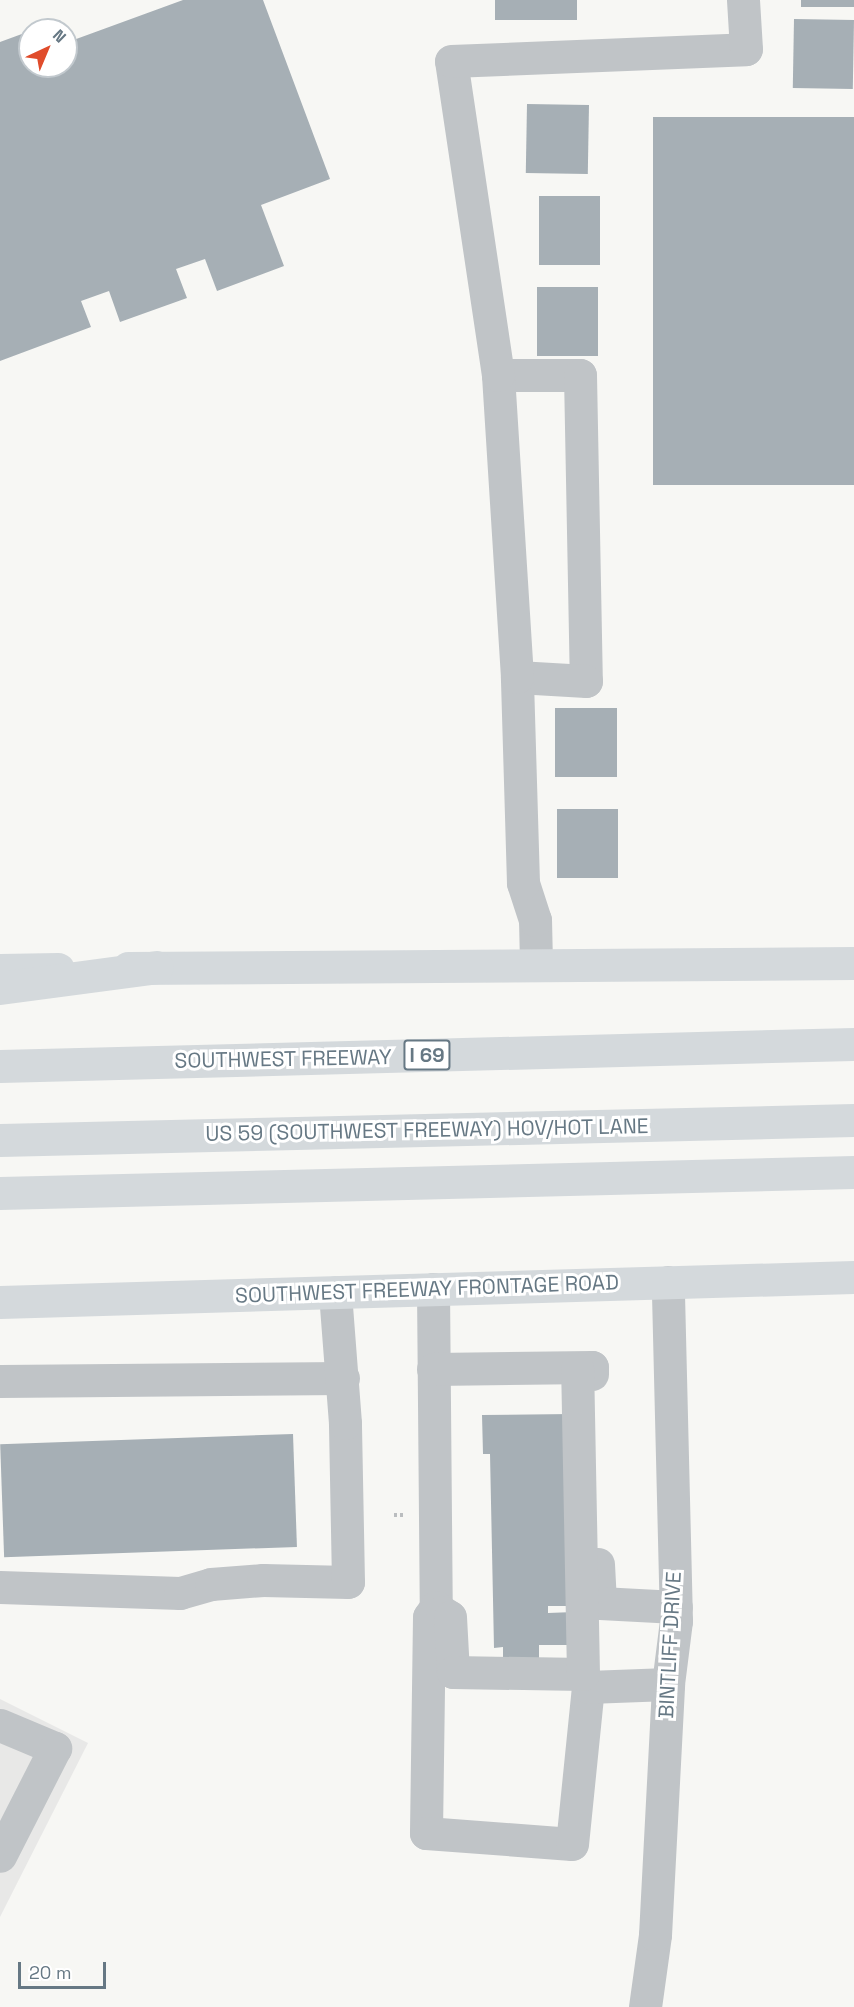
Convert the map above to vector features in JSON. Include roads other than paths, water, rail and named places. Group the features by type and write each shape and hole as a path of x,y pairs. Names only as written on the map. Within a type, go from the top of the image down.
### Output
{"main road":[{"path":"0,970 536,963 854,963"},
{"path":"0,988 157,967"},
{"name":"SOUTHWEST FREEWAY","path":"0,1066 854,1044"},
{"name":"US 59 (SOUTHWEST FREEWAY) HOV/HOT LANE","path":"0,1140 854,1120"},
{"path":"0,1193 854,1172"},
{"name":"SOUTHWEST FREEWAY FRONTAGE ROAD","path":"0,1302 854,1277"}],"street":[{"path":"536,963 535,920 523,883 517,677 498,375 451,61 746,50 743,0"},
{"path":"498,375 580,375 586,681 517,677"},
{"name":"BINTLIFF DRIVE","path":"645,2007 655,1935 668,1684 676,1607 668,1282"},
{"path":"433,1289 436,1607 429,1617 426,1833 572,1844 588,1687 668,1684"},
{"path":"0,1587 180,1593 211,1584 263,1580 348,1581 343,1378 335,1292"},
{"path":"433,1370 592,1367 600,1603 676,1607"},
{"path":"436,1607 450,1617 453,1672 583,1674 576,1368"},
{"path":"0,1381 343,1378"},
{"path":"0,1725 55,1748 0,1856"}]}
